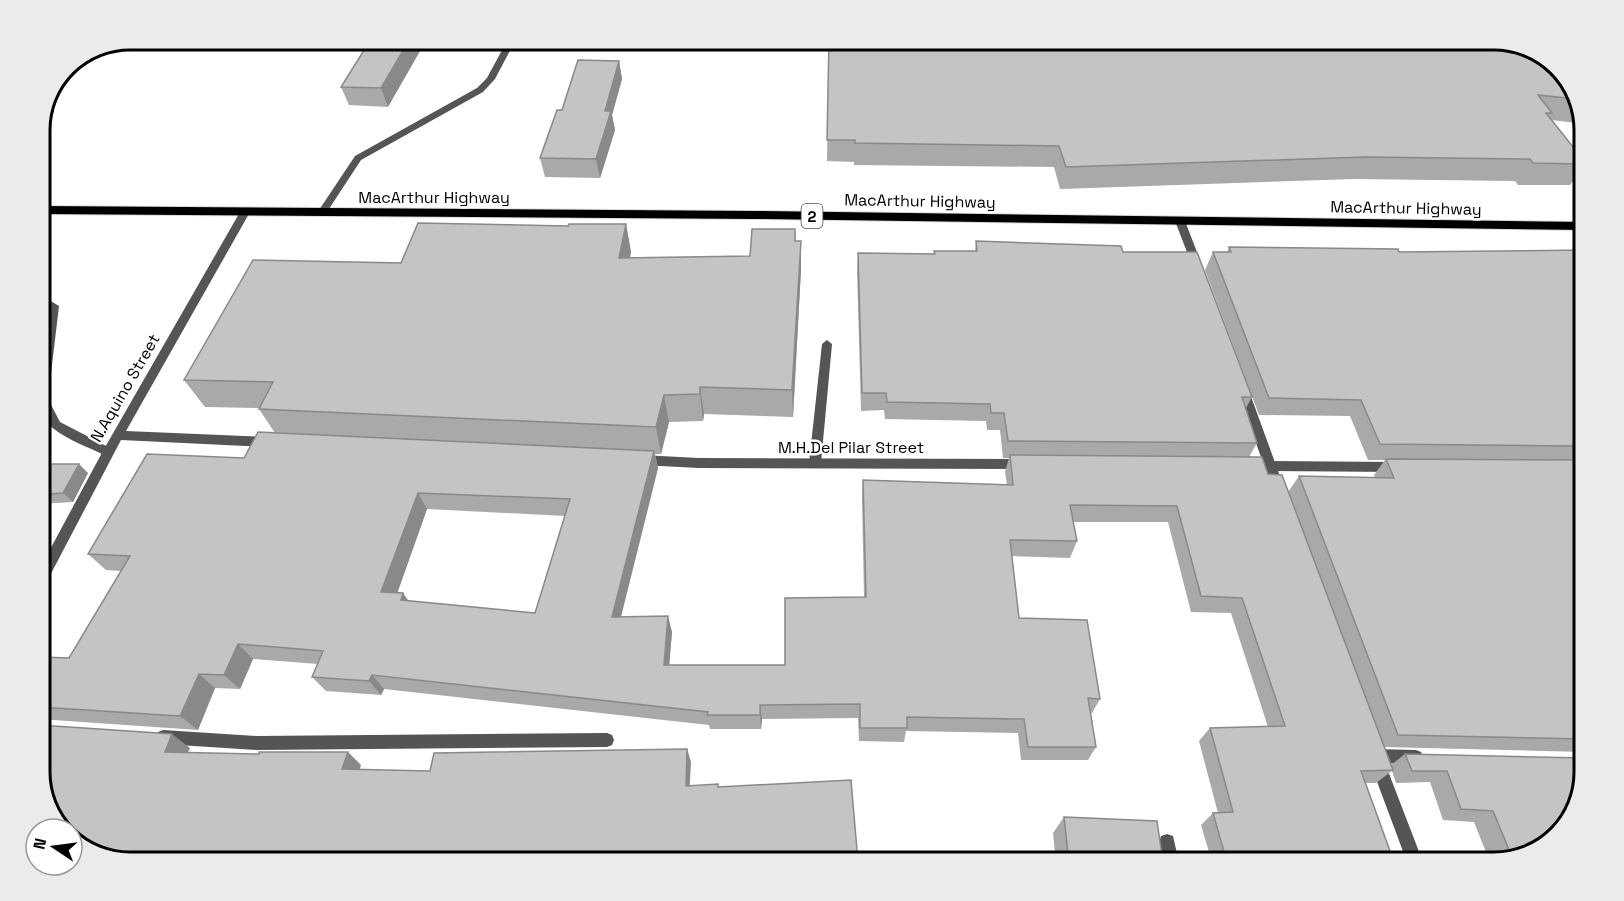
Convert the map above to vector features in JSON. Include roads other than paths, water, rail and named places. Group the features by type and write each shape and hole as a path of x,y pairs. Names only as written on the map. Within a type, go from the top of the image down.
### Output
{"highway":[{"name":"MacArthur Highway","path":"50,210 1574,226"}],"street":[{"path":"322,213 358,158 480,90 491,79 506,50"},
{"name":"N.Aquino Street","path":"50,562 108,452 245,212"},
{"path":"1180,221 1201,277"},
{"path":"50,304 54,306 50,337"},
{"path":"815,463 827,344"},
{"path":"1238,377 1283,500"},
{"path":"50,414 56,425 108,452"},
{"path":"118,435 284,443"},
{"name":"M.H.Del Pilar Street","path":"627,459 699,463 1031,464"},
{"path":"1247,466 1410,467"},
{"path":"142,735 257,744 607,740"},
{"path":"1411,852 1373,750 1433,757"},
{"path":"1167,842 1169,852"}]}
